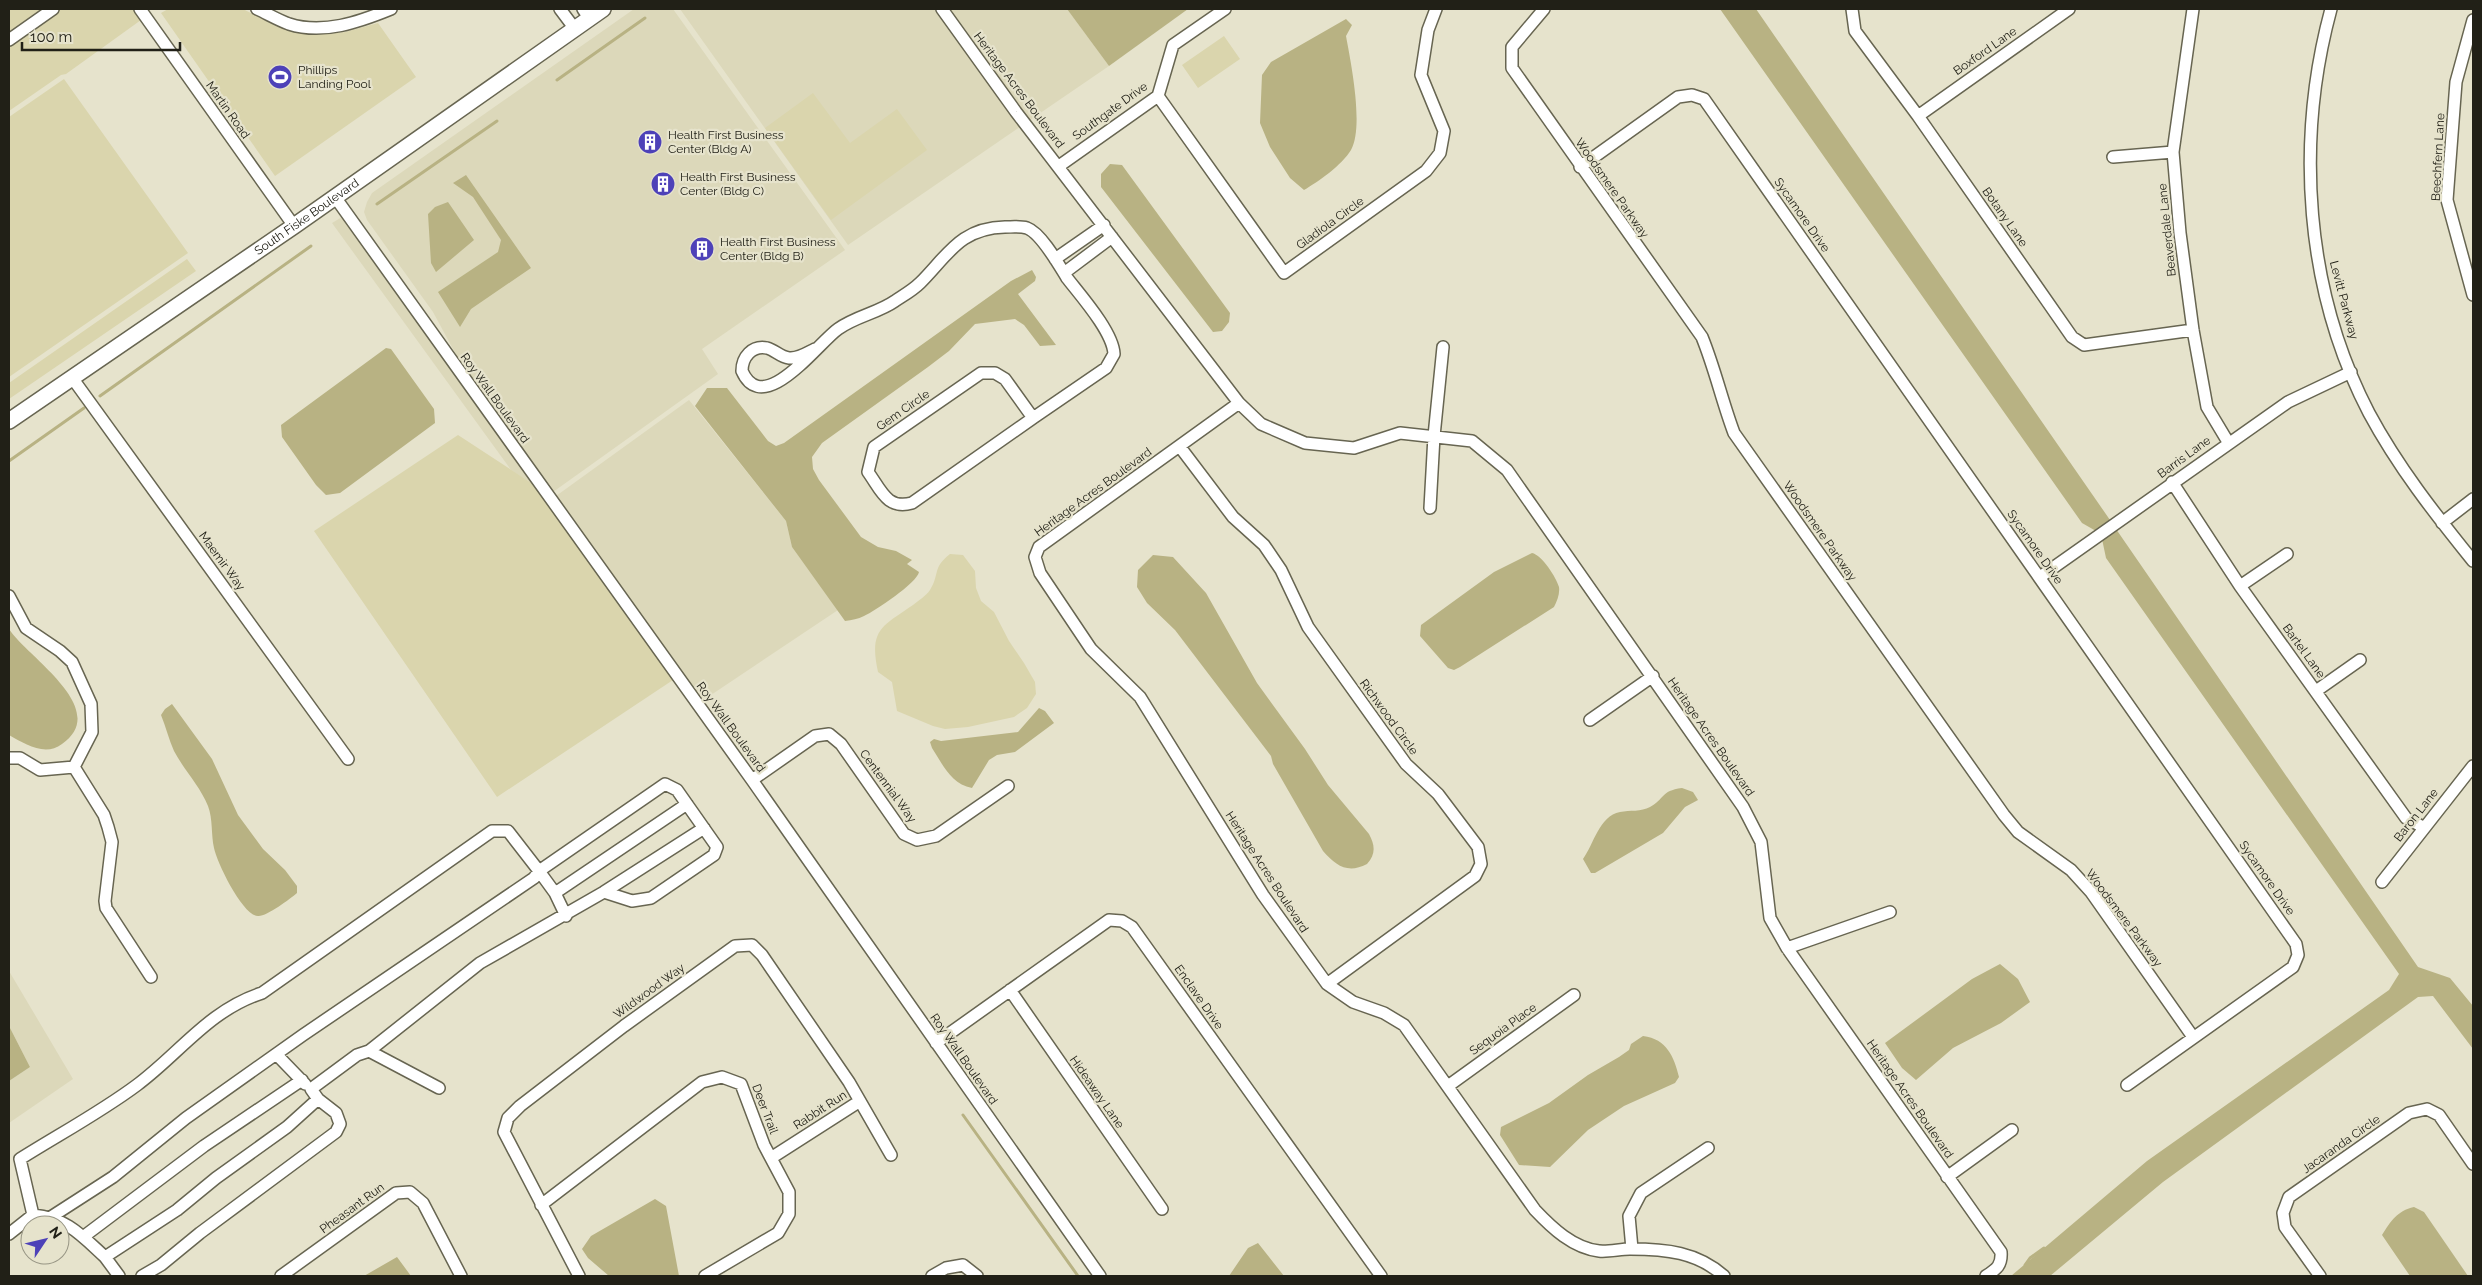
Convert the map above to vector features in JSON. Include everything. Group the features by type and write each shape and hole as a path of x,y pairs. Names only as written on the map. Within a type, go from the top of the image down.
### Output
{"main road":[{"name":"South Fiske Boulevard","path":"9,421 294,226 574,29 586,14 603,9"}],"street":[{"path":"9,40 51,9"},
{"name":"Martin Road","path":"140,9 294,226"},
{"path":"257,9 290,24 328,28 364,20 391,9"},
{"path":"560,9 574,29"},
{"name":"Heritage Acres Boulevard","path":"942,9 1016,112 1112,237 1239,402 1261,424 1305,443 1354,448 1400,434 1472,441 1507,470 1743,807 1761,842 1770,918 1787,948 2001,1252 2002,1261 1997,1268 1986,1276"},
{"name":"Southgate Drive","path":"1059,166 1158,96 1173,45 1225,9"},
{"name":"Gladiola Circle","path":"1158,96 1284,273 1426,171 1440,153 1444,131 1421,75 1428,30 1436,9"},
{"name":"Woodsmere Parkway","path":"1544,9 1512,47 1512,68 1580,168 1702,337 1734,433 2004,816 2018,832 2071,870 2091,892 2193,1037"},
{"name":"Botany Lane","path":"1852,9 1855,31 1918,116 2072,336 2084,345 2193,330"},
{"name":"Boxford Lane","path":"1918,116 2069,9"},
{"name":"Beaverdale Lane","path":"2193,9 2173,152 2180,233 2193,330 2207,407 2228,442"},
{"name":"Levitt Parkway","path":"2331,9 2320,53 2313,98 2310,166 2316,244 2331,315 2351,372 2369,413 2394,455 2442,523 2473,561"},
{"name":"Beechfern Lane","path":"2473,20 2456,82 2447,200 2473,295"},
{"name":"Sycamore Drive","path":"1580,168 1678,97 1692,95 1704,99 2296,944 2298,955 2293,967 2127,1085"},
{"path":"2113,157 2173,152"},
{"name":"Roy Wall Boulevard","path":"335,197 752,780 1100,1276"},
{"name":"Gem Circle","path":"815,349 849,321 893,303 907,293 918,284 954,245 981,230 1019,226 1030,229 1055,259 1109,337 1114,354 1106,368 912,503 901,506 890,502 868,472 874,447 981,373 995,373 1005,379 1033,418"},
{"path":"1055,259 1104,226"},
{"path":"1064,273 1112,237"},
{"path":"1430,508 1434,436 1444,347"},
{"path":"767,348 788,358 801,356 815,349 785,378 766,386 752,384 742,371 745,356 755,349 767,348"},
{"name":"Barris Lane","path":"2040,577 2228,442 2288,402 2351,372"},
{"name":"Maemir Way","path":"73,379 348,759"},
{"name":"Heritage Acres Boulevard","path":"1239,402 1180,447 1050,538 1036,553 1036,565 1091,649 1140,697 1263,895 1327,984 1353,1002 1384,1014 1404,1025 1535,1210 1552,1229 1574,1243 1599,1251 1632,1249 1684,1253 1710,1264 1724,1276"},
{"name":"Richwood Circle","path":"1180,447 1233,517 1264,545 1282,570 1308,628 1406,764 1438,794 1478,847 1482,864 1475,876 1327,984"},
{"name":"Bartel Lane","path":"2172,482 2240,586 2406,818 2423,827"},
{"path":"2442,523 2473,499"},
{"path":"2240,586 2286,554"},
{"path":"9,596 26,628 60,651 72,662 91,704 92,732 74,767"},
{"path":"2316,691 2360,660"},
{"path":"1590,720 1653,676"},
{"name":"Centennial Way","path":"752,780 814,736 829,734 841,744 904,834 918,840 936,836 1008,786"},
{"path":"9,758 20,758 40,770 74,767"},
{"name":"Baron Lane","path":"2382,882 2423,827 2473,766"},
{"path":"74,767 104,815 112,842 104,901 106,908 151,977"},
{"path":"54,1215 113,1176 186,1118 534,878 539,871 665,784 677,790 717,847 714,855 651,898 632,901 604,892"},
{"path":"555,892 687,804"},
{"path":"311,1089 358,1055 369,1051 480,963 566,916 704,828"},
{"path":"33,1215 20,1159 135,1087 165,1063 222,1011 242,1000 262,993 492,831 508,831 555,892 566,916"},
{"path":"1787,948 1890,912"},
{"name":"Enclave Drive","path":"936,1043 1109,920 1122,921 1132,927 1381,1276"},
{"name":"Wildwood Way","path":"579,1276 504,1132 508,1118 520,1106 624,1026 735,946 752,944 762,955 860,1101 890,1155"},
{"name":"Hideaway Lane","path":"1010,990 1162,1210"},
{"name":"Sequoia Place","path":"1448,1086 1574,995"},
{"path":"369,1051 438,1088"},
{"path":"142,1276 161,1265 200,1232 336,1132 340,1124 336,1113 318,1099 311,1089 277,1054"},
{"name":"Deer Trail","path":"541,1205 702,1082 722,1077 741,1084 764,1145 789,1192 789,1214 778,1233 705,1276"},
{"path":"83,1237 204,1146 302,1080"},
{"path":"105,1256 177,1210 216,1178 287,1127 318,1099"},
{"name":"Rabbit Run","path":"771,1158 860,1101"},
{"name":"Jacaranda Circle","path":"2320,1276 2286,1227 2283,1213 2289,1198 2409,1113 2427,1109 2439,1115 2473,1164"},
{"path":"1947,1177 2012,1130"},
{"path":"1632,1249 1629,1216 1642,1193 1708,1148"},
{"name":"Pheasant Run","path":"281,1276 396,1193 410,1192 423,1203 461,1276"},
{"path":"9,1234 20,1226"},
{"path":"70,1226 105,1256 119,1276"},
{"path":"932,1276 946,1268 963,1265 977,1276"}],"shaded area":[{"path":"9,9 133,9 141,20 66,74 61,75 9,111"},
{"path":"168,9 243,9 278,27 317,34 345,32 378,23 416,77 275,176 161,13"},
{"path":"634,9 673,9 845,250 702,349 718,374 553,492 460,362 433,312 367,220 364,212 372,193"},
{"path":"680,9 935,9 1020,127 848,245"},
{"path":"950,9 1067,9 1109,66 1030,120"},
{"path":"1067,9 1188,9 1109,66"},
{"path":"1720,9 1756,9 2110,520 2096,531 2082,523"},
{"path":"1346,19 1352,25 1346,36 1355,94 1355,140 1347,156 1336,167 1304,190 1290,178 1270,147 1260,123 1262,75 1271,62"},
{"path":"1224,36 1240,59 1198,88 1182,65"},
{"path":"64,79 188,253 9,377 9,117"},
{"path":"813,93 850,143 897,109 927,150 831,220 765,128"},
{"path":"1110,164 1122,165 1230,313 1229,322 1222,331 1213,332 1101,187 1101,174"},
{"path":"466,175 531,268 471,309 460,327 438,292 498,252 501,240 473,197 453,183"},
{"path":"448,202 474,240 436,272 431,263 428,214 435,207"},
{"path":"342,217 533,484 511,470 332,223"},
{"path":"187,259 196,271 9,399 9,383"},
{"path":"1032,270 1036,277 1035,281 1018,294 1056,345 1040,346 1024,325 1015,319 975,324 949,351 822,443 812,457 813,469 819,480 861,537 878,547 896,551 912,560 907,564 919,572 911,583 886,603 862,617 845,621 792,547 786,521 695,406 707,388 727,388 768,441 776,446 784,443 1011,281"},
{"path":"386,348 391,349 434,409 435,423 340,493 326,495 316,485 282,437 281,425"},
{"path":"689,400 786,521 792,547 838,610 702,701 556,496"},
{"path":"458,435 533,484 673,680 497,797 314,531"},
{"path":"2116,529 2418,967 2450,978 2473,1006 2473,1049 2433,996 2418,997 2163,1182 2050,1276 2011,1276 2147,1161 2389,990 2399,974 2106,558 2102,539"},
{"path":"1532,553 1540,558 1552,572 1559,587 1554,607 1460,667 1454,670 1448,668 1420,636 1421,625 1494,572"},
{"path":"950,554 963,555 975,571 976,588 981,601 994,612 1009,641 1035,682 1036,694 1027,708 1014,717 968,727 945,729 933,726 897,711 892,682 878,672 875,647 880,631 885,625 928,592 933,584 938,567"},
{"path":"1153,555 1173,557 1206,593 1257,683 1305,749 1328,785 1369,834 1374,849 1372,857 1367,864 1354,868 1343,867 1333,861 1323,851 1273,764 1271,756 1175,630 1147,603 1137,587 1138,570"},
{"path":"9,629 18,641 47,668 72,700 77,715 75,730 62,744 55,748 35,748 9,735"},
{"path":"172,704 212,759 238,815 263,849 285,870 297,886 297,893 262,916 252,914 245,907 220,865 214,848 211,816 208,806 174,751 161,715"},
{"path":"1039,708 1045,711 1054,723 1015,752 997,755 989,760 972,788 953,778 932,748 930,742 934,739 941,741 1018,732"},
{"path":"1682,788 1693,792 1698,800 1685,807 1663,833 1595,873 1591,873 1583,859 1598,831 1607,819 1620,812 1647,809 1666,793"},
{"path":"2000,964 2018,979 2030,1002 2001,1023 1953,1048 1916,1080 1902,1068 1885,1043 1972,979"},
{"path":"9,971 73,1079 9,1123 9,1081 30,1067 9,1026"},
{"path":"9,1026 30,1067 9,1081"},
{"path":"1643,1036 1658,1041 1668,1050 1675,1063 1679,1077 1675,1083 1624,1106 1588,1130 1550,1167 1519,1165 1500,1135 1501,1127 1549,1103 1588,1075 1629,1050 1631,1044"},
{"path":"655,1199 666,1206 679,1276 609,1276 588,1258 582,1249 591,1236"},
{"path":"2414,1207 2424,1212 2468,1276 2410,1276 2382,1235 2399,1214"},
{"path":"1258,1243 1284,1276 1229,1276 1248,1248"},
{"path":"397,1257 411,1276 364,1276"}],"waterway":[{"path":"557,80 645,18"},
{"path":"377,204 497,121"},
{"path":"100,396 311,246"},
{"path":"9,461 84,408"},
{"path":"963,1115 1078,1276"},
{"path":"2025,1265 2030,1258 2044,1248"}],"place":[{"name":"Phillips Landing Pool","path":"280,77"},
{"name":"Health First Business Center (Bldg A)","path":"650,142"},
{"name":"Health First Business Center (Bldg C)","path":"663,184"},
{"name":"Health First Business Center (Bldg B)","path":"702,249"}]}
